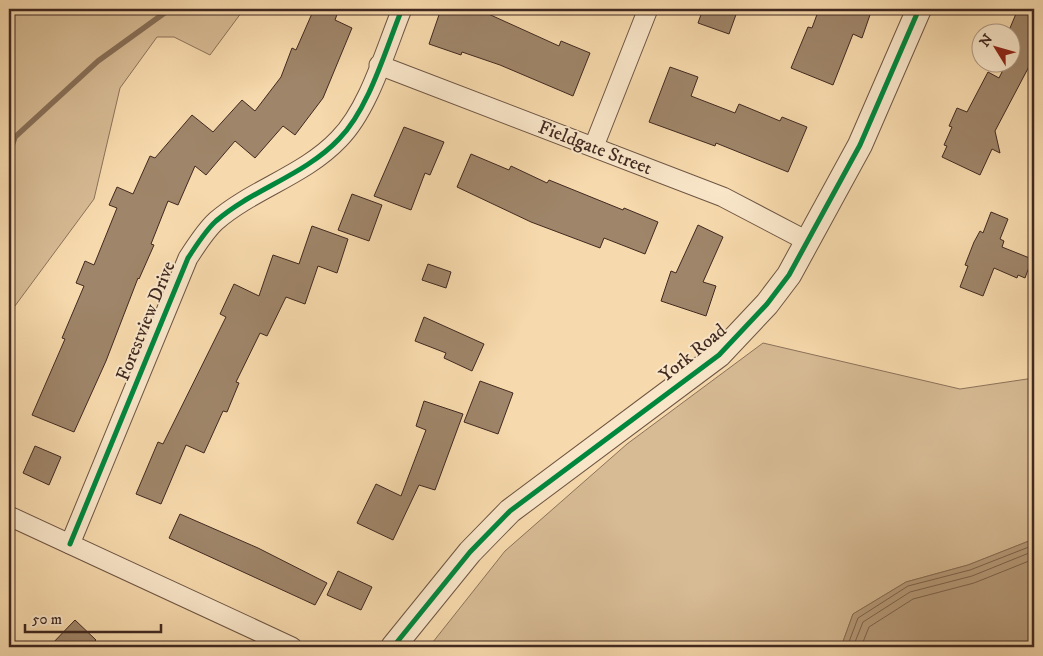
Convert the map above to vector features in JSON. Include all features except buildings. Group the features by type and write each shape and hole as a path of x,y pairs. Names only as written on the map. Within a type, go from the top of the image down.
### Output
{"street":[{"name":"Forestview Drive","path":"70,544 188,258 215,222 323,154 341,138 364,103 402,9"},
{"path":"594,146 648,9"},
{"name":"York Road","path":"393,647 470,552 510,511 725,349 772,297 789,275 860,145 919,9"},
{"name":"Fieldgate Street","path":"379,65 723,197 807,242"},
{"path":"9,516 292,647"}],"shaded area":[{"path":"9,9 244,9 210,55 174,37 157,37 120,88 94,199 9,314"},
{"path":"763,343 960,389 1034,378 1034,539 968,565 906,582 853,614 841,647 429,647 505,551 627,444"}],"water":[{"path":"1034,539 1034,647 841,647 853,614 906,582 968,565"}],"waterway":[{"path":"9,154 15,137 98,61 170,9"}],"cycle path":[{"path":"70,544 188,258 204,234 216,221 246,200 311,162 339,139 350,126 368,95 402,9"},
{"path":"393,647 470,552 510,511 719,355 767,304 789,275 860,145 919,9"}]}
